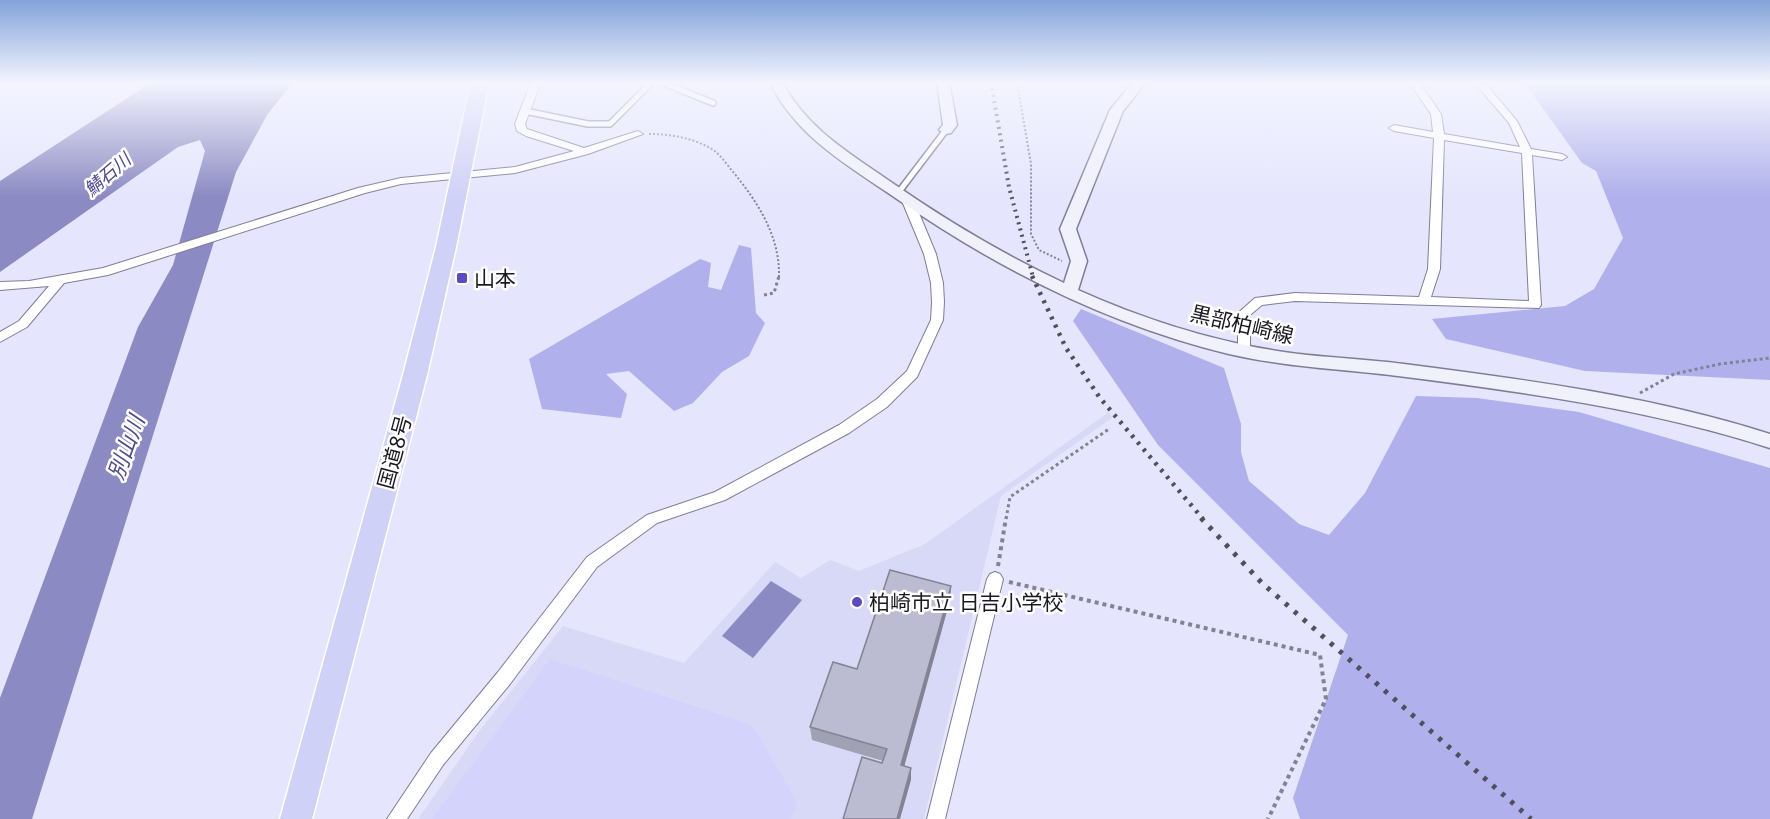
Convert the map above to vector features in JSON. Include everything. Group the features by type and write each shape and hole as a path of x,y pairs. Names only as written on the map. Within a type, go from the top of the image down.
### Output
{"highway":[{"name":"国道8号","path":"296,819 415,375 462,174 471,120"}],"main road":[{"name":"黒部柏崎線","path":"800,120 812,133 903,197 986,251 1032,275 1103,306 1183,334 1244,351 1283,358 1367,366 1626,401 1728,426 1770,441"},
{"path":"946,130 950,125 949,120"},
{"path":"1070,291 1079,261 1068,229 1113,120"}],"street":[{"path":"521,120 522,131 565,142 584,152"},
{"path":"1424,300 1434,269 1439,136 1437,120"},
{"path":"1244,351 1244,313 1259,301 1295,297 1535,305 1527,151 1522,135 1512,120"},
{"path":"1394,128 1562,157"},
{"path":"0,286 29,285 60,280 135,263 362,190 401,181 515,170 584,152 638,134"},
{"path":"396,819 437,759 504,678 592,562 652,519 720,496 844,429 882,403 912,374 921,359 937,320 938,302 937,283 930,254 903,197"},
{"path":"0,338 23,324 60,280"},
{"path":"936,819 995,579"}],"lane":[{"path":"570,120 588,124 610,124 614,120"},
{"path":"903,197 946,130"}],"path":[{"path":"1024,120 1031,164 1031,234 1039,250 1069,263 1079,261"},
{"path":"638,134 659,133 689,139 714,150 747,189 772,230 781,280 774,293 764,296"},
{"path":"1626,401 1674,374 1720,364 1770,358"},
{"path":"1109,429 1010,497 995,579 1320,655 1326,699 1268,819"}],"shaded area":[{"path":"1551,120 1770,120 1770,380 1585,371 1446,339 1432,319 1565,306 1594,289 1623,238 1596,171 1582,163"},
{"path":"739,245 751,248 756,313 765,323 749,356 722,372 693,403 674,411 629,371 606,374 627,394 621,418 542,409 529,359 700,259 711,263 708,287 721,290"},
{"path":"1081,309 1224,368 1241,424 1241,452 1249,481 1299,524 1329,535 1365,493 1416,396 1477,398 1579,412 1770,468 1770,819 1300,819 1293,798 1348,635 1158,445 1073,321"},
{"name":"柏崎市立 日吉小学校","path":"1109,412 1112,418 1001,496 924,819 418,819 480,730 563,626 684,663 775,562 801,578 830,560 859,571 925,544"},
{"path":"550,659 752,725 797,802 791,819 432,819"}],"water":[{"path":"93,120 264,120 236,172 32,819 0,819 0,698 138,327 173,265 205,151 200,140 178,147 0,272 0,181"},
{"path":"771,581 802,600 753,658 722,636"}],"building":[{"path":"890,570 951,586 901,765 911,768 897,819 843,819 862,757 882,763 887,749 810,727 833,662 857,669"}],"railway":[{"path":"998,120 1009,187 1033,277"},
{"path":"1032,276 1066,348 1100,398 1203,519"},
{"path":"1201,518 1262,583 1531,819"}],"place":[{"name":"山本","path":"462,278"},
{"name":"柏崎市立 日吉小学校","path":"857,602"}],"water label":[{"name":"鯖石川","path":"107,174"},
{"name":"別山川","path":"125,447"}]}
